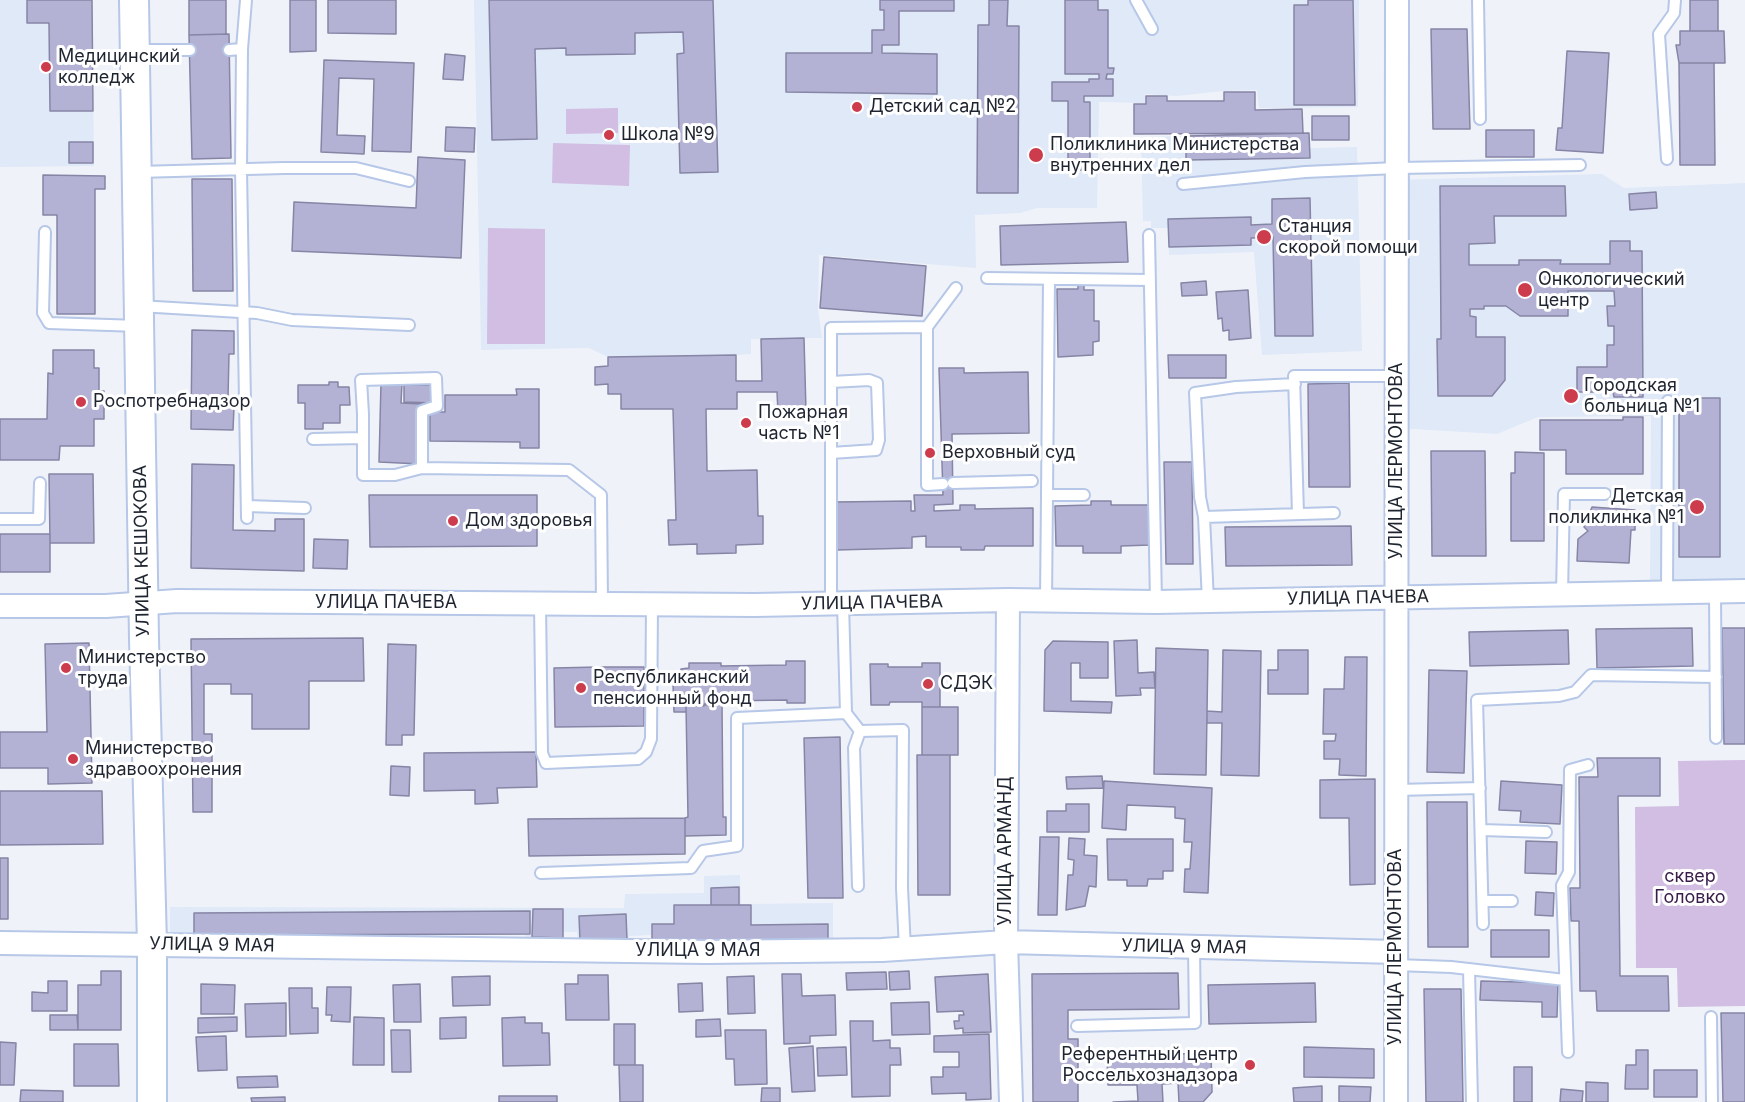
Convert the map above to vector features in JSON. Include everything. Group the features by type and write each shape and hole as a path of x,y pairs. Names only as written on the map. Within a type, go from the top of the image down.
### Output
{"street":[{"name":"УЛИЦА КЕШОКОВА","path":"134,0 143,603 152,944 152,1102"},
{"name":"УЛИЦА ЛЕРМОНТОВА","path":"1395,1102 1397,0"},
{"name":"УЛИЦА ПАЧЕВА","path":"0,606 106,606 189,601 540,604 1008,600 1156,602 1745,591"},
{"name":"УЛИЦА АРМАНД","path":"1008,600 1006,942 1011,1102"},
{"name":"УЛИЦА 9 МАЯ","path":"0,944 706,952 905,949 1006,942 1194,947 1396,958"}],"lane":[{"path":"246,0 242,49 241,169 248,518"},
{"path":"1136,0 1152,30"},
{"path":"1478,0 1480,119"},
{"path":"1667,159 1659,34 1674,13 1675,0"},
{"path":"229,50 242,49"},
{"path":"135,50 190,50"},
{"path":"1183,184 1305,172 1580,165"},
{"path":"136,172 356,168 409,181"},
{"path":"45,232 43,313 49,323 139,316 243,312 292,320 409,325"},
{"path":"1149,235 1156,602"},
{"path":"987,278 1150,280"},
{"path":"1046,601 1049,279"},
{"path":"956,288 927,327 927,485 1032,481"},
{"path":"860,731 846,713 837,603 831,453 831,328 927,327"},
{"path":"1298,514 1294,376 1397,376"},
{"path":"422,468 422,411 437,406 436,378 361,380 363,475 395,475 422,468 569,470 601,495 602,604"},
{"path":"831,382 869,380 878,383 879,440 876,450 831,453"},
{"path":"1208,601 1208,564 1200,497 1195,393 1236,387 1295,384"},
{"path":"1667,593 1668,401"},
{"path":"313,439 363,438"},
{"path":"0,519 39,519 40,483"},
{"path":"1563,594 1564,494 1605,494"},
{"path":"1047,495 1084,495"},
{"path":"247,506 305,508"},
{"path":"1204,517 1334,513"},
{"path":"1715,592 1716,738"},
{"path":"540,604 542,753 546,763 638,759 646,752 651,739 652,604"},
{"path":"1483,924 1477,700 1558,696 1575,692 1590,675 1716,677"},
{"path":"542,873 691,868 703,851 737,846 736,718 846,713"},
{"path":"860,731 903,730 902,888 905,949"},
{"path":"858,886 854,748 860,731"},
{"path":"1568,1052 1562,885 1569,872 1570,770 1588,765"},
{"path":"1396,790 1480,788"},
{"path":"1481,830 1546,832"},
{"path":"1483,901 1512,901"},
{"path":"1077,1026 1195,1023 1194,947"},
{"path":"1396,958 1565,980"},
{"path":"1469,969 1472,1102"},
{"path":"1711,1017 1712,1102"}],"shaded area":[{"name":"Медицинский колледж","path":"0,0 92,0 94,166 0,167"},
{"path":"474,0 1359,0 1358,107 1259,108 1257,90 1177,96 1145,94 1145,103 1099,102 1097,208 1037,208 1020,213 975,215 976,268 819,255 818,309 822,338 751,339 751,354 736,355 608,357 589,348 481,350"},
{"name":"Станция скорой помощи","path":"1309,133 1310,148 1357,147 1362,351 1262,355 1254,252 1169,255 1168,228 1151,228 1151,221 1143,221 1141,137"},
{"name":"Городская больница №1","path":"1602,174 1624,188 1745,183 1745,591 1650,593 1651,416 1538,417 1497,434 1397,428 1397,180"},
{"path":"740,875 741,904 833,903 833,945 651,942 651,935 629,936 628,942 578,942 577,932 563,932 563,941 526,941 525,934 170,939 170,907 624,908 625,894 704,893 704,876"}],"green space":[{"path":"618,108 618,133 566,134 566,109"},
{"path":"553,143 630,145 629,186 552,183"},
{"path":"488,228 545,229 545,344 487,344"},
{"name":"сквер Головко","path":"1745,760 1745,1006 1678,1007 1677,968 1636,968 1635,807 1679,806 1678,761"}],"building":[{"path":"27,0 92,0 93,111 50,111 49,23 27,23"},
{"path":"189,0 226,0 226,34 189,35"},
{"path":"290,0 316,0 316,51 290,52"},
{"path":"328,0 396,0 396,34 328,33"},
{"path":"489,0 713,0 718,172 680,173 677,54 684,53 683,32 635,33 635,54 566,55 566,48 535,49 537,139 492,140"},
{"path":"880,0 954,0 954,11 899,11 899,45 882,45 882,53 937,54 937,94 786,92 786,53 872,53 872,30 884,30 884,10 880,10"},
{"path":"989,0 1008,0 1007,26 1019,26 1018,193 977,193 978,25 989,25"},
{"path":"1065,0 1098,0 1098,10 1108,10 1108,68 1114,68 1113,74 1107,74 1106,79 1113,79 1113,96 1084,96 1084,102 1090,102 1090,170 1068,170 1068,101 1052,101 1052,82 1089,82 1089,79 1099,79 1099,74 1065,74"},
{"path":"1308,0 1353,0 1355,105 1294,105 1294,5 1308,5"},
{"path":"1690,0 1718,0 1718,31 1690,31"},
{"path":"1431,29 1467,29 1470,129 1433,129"},
{"path":"1680,31 1724,31 1725,63 1679,63 1676,45 1680,45"},
{"path":"229,34 231,158 192,159 189,35"},
{"path":"1567,51 1609,53 1603,153 1556,150 1558,128 1562,128"},
{"path":"445,54 465,56 463,80 443,79"},
{"path":"324,60 414,63 411,152 372,151 374,79 339,78 337,135 365,136 364,154 321,152"},
{"path":"1679,63 1714,63 1715,165 1680,165"},
{"path":"1224,92 1255,92 1255,110 1302,109 1303,133 1134,134 1134,104 1146,104 1146,96 1167,96 1167,101 1224,101"},
{"path":"1312,116 1349,116 1349,140 1312,140"},
{"path":"446,127 475,128 474,152 445,151"},
{"path":"1486,130 1534,130 1534,157 1486,157"},
{"path":"1309,133 1310,158 1186,160 1186,136"},
{"path":"69,142 93,142 93,163 69,163"},
{"path":"418,157 465,160 461,258 292,251 294,202 416,208"},
{"path":"43,175 105,176 105,189 95,189 95,314 57,314 57,215 43,215"},
{"path":"192,179 232,179 233,291 193,291"},
{"path":"1440,186 1565,186 1566,216 1494,216 1495,243 1469,244 1469,265 1519,265 1519,260 1561,260 1560,264 1610,264 1610,241 1630,241 1630,251 1642,251 1643,397 1614,397 1613,392 1577,392 1577,367 1607,367 1607,345 1614,345 1614,326 1608,326 1607,306 1615,306 1614,291 1568,291 1568,316 1520,316 1506,306 1484,306 1484,309 1470,309 1470,316 1476,317 1476,337 1505,337 1505,380 1492,396 1438,396 1437,339 1441,339"},
{"path":"1656,192 1657,208 1630,210 1629,194"},
{"path":"1310,198 1313,336 1275,336 1273,237 1251,238 1251,245 1169,247 1168,219 1251,217 1251,225 1272,224 1272,199"},
{"path":"1126,222 1128,262 1001,265 1000,226"},
{"path":"824,257 926,266 922,316 820,308"},
{"path":"1206,281 1207,295 1182,296 1181,283"},
{"path":"1078,284 1084,284 1084,290 1094,290 1094,321 1099,321 1099,341 1093,342 1093,355 1058,357 1057,289 1078,289"},
{"path":"1248,290 1251,338 1229,340 1229,330 1223,331 1222,318 1218,319 1216,292"},
{"path":"192,330 234,331 234,354 229,354 228,398 228,407 234,407 233,430 191,429"},
{"path":"804,338 806,411 778,412 777,392 737,392 737,409 706,409 707,471 757,470 758,516 763,516 763,544 736,545 736,553 697,554 697,544 669,545 668,520 676,520 673,409 621,409 621,394 608,394 608,384 595,385 595,367 608,366 608,357 736,355 736,381 762,381 761,339"},
{"path":"53,350 94,350 94,368 99,368 99,391 104,391 104,419 94,419 94,446 60,446 59,460 0,460 0,419 47,419 48,373 53,374"},
{"path":"1168,355 1226,355 1226,378 1169,378"},
{"path":"939,368 964,368 964,373 1028,372 1029,433 952,434 953,504 934,505 934,511 960,510 960,505 975,505 975,509 1033,508 1033,546 985,546 984,550 961,550 961,547 926,547 926,536 912,537 912,548 836,550 835,502 911,501 911,511 915,511 914,495 943,495"},
{"path":"329,382 338,382 338,387 349,387 350,405 340,405 340,423 323,423 323,429 305,429 305,403 298,403 298,385 329,385"},
{"path":"381,383 402,384 401,403 422,404 420,464 379,462"},
{"path":"1349,383 1350,487 1309,487 1308,384"},
{"path":"404,385 435,385 435,403 404,402"},
{"path":"516,389 539,389 539,448 520,448 520,442 430,441 430,412 445,412 445,395 517,395"},
{"path":"1679,398 1720,398 1720,557 1679,557"},
{"path":"1623,417 1643,417 1643,474 1566,474 1566,450 1540,450 1540,420 1623,420"},
{"path":"1431,451 1485,451 1486,556 1432,556"},
{"path":"1515,452 1544,453 1544,541 1511,541 1511,473 1515,473"},
{"path":"1164,462 1192,462 1193,564 1166,564"},
{"path":"192,464 234,465 233,530 275,531 275,519 304,519 304,571 191,568"},
{"path":"49,474 93,474 94,543 50,543"},
{"name":"Дом здоровья","path":"369,495 537,495 537,546 370,547"},
{"path":"1091,501 1111,501 1111,505 1150,505 1150,545 1121,546 1121,553 1083,553 1083,546 1056,546 1055,506 1091,505"},
{"path":"1592,507 1635,510 1635,530 1631,530 1629,563 1577,561 1578,539 1588,531 1584,527"},
{"path":"1351,526 1352,565 1226,566 1225,527"},
{"path":"0,534 50,534 50,572 0,572"},
{"path":"314,539 348,540 347,569 313,568"},
{"path":"1692,628 1693,666 1597,668 1596,629"},
{"path":"1722,628 1745,628 1745,744 1724,744"},
{"path":"1568,630 1569,664 1470,666 1469,632"},
{"path":"363,638 364,681 309,681 309,729 252,729 252,694 231,694 231,684 204,684 204,734 212,734 212,812 193,812 191,639"},
{"path":"1137,640 1138,673 1154,672 1155,688 1140,688 1141,695 1116,696 1114,641"},
{"path":"1053,641 1108,642 1108,678 1080,678 1080,663 1071,663 1071,701 1112,702 1111,713 1044,711 1045,650"},
{"path":"89,643 92,783 48,784 48,768 0,768 0,732 47,732 45,644"},
{"path":"388,644 416,645 414,735 402,735 402,745 386,745"},
{"path":"1156,648 1208,650 1206,775 1154,774"},
{"path":"1223,650 1261,651 1259,776 1221,775 1222,723 1207,723 1207,711 1222,712"},
{"path":"1278,650 1308,650 1308,694 1268,694 1268,670 1278,670"},
{"path":"1345,657 1367,657 1366,776 1339,775 1340,759 1324,759 1324,741 1335,741 1336,734 1323,734 1324,689 1344,689"},
{"path":"786,661 805,661 805,703 787,703 787,700 722,701 722,704 686,706 686,712 674,712 673,684 679,684 681,669 689,668 689,663 721,663 721,666 786,665"},
{"path":"922,663 940,663 940,707 922,707 922,702 890,702 889,705 871,705 870,664 888,664 888,667 922,667"},
{"path":"644,667 644,726 555,727 554,668"},
{"path":"1429,670 1467,671 1464,773 1427,772"},
{"path":"704,704 722,704 723,817 726,817 726,835 685,836 685,818 688,817 686,706 704,706"},
{"path":"922,707 958,707 958,755 922,755"},
{"path":"840,737 843,898 808,898 804,738"},
{"path":"536,752 537,787 497,788 498,803 475,804 475,790 424,791 424,753"},
{"path":"917,755 950,755 950,895 918,895"},
{"path":"1597,758 1660,758 1660,796 1618,796 1620,976 1668,976 1669,1011 1597,1011 1596,991 1580,991 1579,921 1571,921 1570,888 1580,888 1579,777 1598,777"},
{"path":"391,766 410,767 409,796 390,795"},
{"path":"1102,776 1103,788 1067,789 1066,777"},
{"path":"1375,779 1375,884 1350,885 1349,818 1320,818 1320,780"},
{"path":"1104,781 1212,788 1208,893 1184,892 1185,869 1190,869 1192,842 1184,842 1185,819 1175,818 1175,807 1127,805 1126,830 1102,828"},
{"path":"1501,781 1562,785 1560,824 1520,822 1521,811 1499,810"},
{"path":"0,791 102,791 103,844 0,845"},
{"path":"1427,802 1467,802 1468,947 1428,947"},
{"path":"1066,804 1089,804 1089,832 1047,832 1047,811 1066,811"},
{"path":"685,818 685,854 529,856 528,819"},
{"path":"1040,837 1059,837 1057,915 1038,915"},
{"path":"1069,838 1085,839 1084,855 1097,856 1096,887 1089,886 1085,906 1066,910 1068,875 1073,875 1074,860 1068,859"},
{"path":"1107,839 1173,839 1173,871 1163,871 1163,879 1148,879 1147,886 1127,886 1127,880 1108,880"},
{"path":"1526,841 1557,842 1556,874 1525,873"},
{"path":"0,858 8,858 8,919 0,919"},
{"path":"739,887 739,905 711,905 711,888"},
{"path":"1536,892 1554,893 1553,916 1535,915"},
{"path":"674,905 751,905 751,925 828,924 828,939 652,941 652,924 674,924"},
{"path":"533,909 563,909 563,938 532,937"},
{"path":"530,911 530,934 194,935 194,913"},
{"path":"626,914 627,940 580,941 579,916"},
{"path":"1491,930 1549,930 1549,957 1491,957"},
{"path":"101,971 121,971 121,1030 78,1030 78,985 101,985"},
{"path":"909,971 910,989 890,990 889,972"},
{"path":"886,972 887,989 847,990 846,973"},
{"path":"1178,973 1179,1009 1068,1010 1068,1039 1078,1039 1078,1102 1033,1102 1032,974"},
{"path":"782,974 801,974 802,996 835,995 836,1035 810,1036 810,1043 784,1044"},
{"path":"988,974 991,1032 963,1033 963,1028 955,1029 954,1021 959,1021 959,1015 964,1015 963,1011 937,1012 935,977"},
{"path":"578,975 608,975 609,1020 566,1020 565,984 578,984"},
{"path":"490,976 490,1005 453,1006 452,977"},
{"path":"754,976 755,1013 728,1014 727,977"},
{"path":"48,981 67,981 67,1011 32,1011 32,992 48,993"},
{"path":"1481,981 1558,983 1557,1017 1542,1017 1542,1002 1480,1000"},
{"path":"702,983 703,1011 679,1012 678,984"},
{"path":"1315,983 1316,1022 1209,1024 1208,985"},
{"path":"201,984 235,985 234,1014 201,1014"},
{"path":"420,984 421,1022 394,1022 393,985"},
{"path":"327,987 351,987 350,1022 331,1021 332,1015 326,1015"},
{"path":"289,988 312,988 312,1008 318,1008 318,1033 290,1034"},
{"path":"1424,989 1461,989 1463,1102 1426,1102"},
{"path":"929,1002 930,1034 892,1035 891,1003"},
{"path":"286,1003 286,1036 246,1037 245,1004"},
{"path":"1721,1013 1745,1013 1745,1102 1723,1102"},
{"path":"50,1015 77,1015 78,1030 50,1030"},
{"path":"237,1017 237,1031 198,1033 198,1018"},
{"path":"354,1017 384,1018 384,1065 353,1065"},
{"path":"466,1017 466,1038 440,1039 440,1018"},
{"path":"525,1017 525,1023 542,1023 542,1033 549,1033 550,1065 503,1066 502,1018"},
{"path":"720,1019 721,1036 696,1037 696,1020"},
{"path":"850,1021 873,1021 873,1041 890,1040 890,1048 900,1048 901,1065 890,1065 890,1096 852,1097"},
{"path":"614,1024 635,1024 635,1065 614,1065"},
{"path":"391,1030 410,1030 411,1072 392,1072"},
{"path":"725,1030 766,1030 767,1084 735,1085 734,1059 726,1059"},
{"path":"989,1034 991,1099 966,1100 966,1093 932,1094 931,1077 943,1077 943,1067 959,1067 959,1052 934,1052 934,1036"},
{"path":"226,1036 227,1070 198,1071 196,1037"},
{"path":"0,1042 16,1043 14,1085 0,1085"},
{"path":"74,1044 118,1044 119,1086 74,1086"},
{"path":"813,1046 815,1091 792,1092 789,1048"},
{"path":"846,1047 847,1075 818,1076 817,1048"},
{"path":"1304,1047 1374,1049 1374,1078 1304,1077"},
{"path":"1636,1050 1648,1050 1648,1089 1625,1089 1626,1065 1636,1065"},
{"path":"1211,1053 1212,1092 1203,1102 1179,1102 1178,1083 1162,1084 1163,1102 1113,1102 1138,1101 1137,1085 1108,1085 1107,1056"},
{"path":"619,1065 643,1065 643,1102 620,1102"},
{"path":"1514,1067 1532,1067 1532,1102 1514,1102"},
{"path":"1654,1070 1697,1070 1697,1097 1654,1097"},
{"path":"277,1076 278,1087 238,1088 237,1077"},
{"path":"1586,1082 1608,1083 1608,1102 1586,1102"},
{"path":"1322,1086 1322,1102 1294,1102 1293,1088"},
{"path":"1339,1086 1371,1087 1370,1102 1339,1102"},
{"path":"762,1088 780,1088 780,1102 761,1102"},
{"path":"1561,1089 1583,1091 1582,1102 1560,1102"},
{"path":"21,1090 63,1091 63,1102 20,1102"},
{"path":"499,1096 557,1096 557,1102 499,1102"},
{"path":"285,1097 285,1102 252,1102 251,1098"}],"place":[{"name":"Медицинский колледж","path":"46,67"},
{"name":"Детский сад №2","path":"857,107"},
{"name":"Школа №9","path":"609,135"},
{"name":"Поликлиника Министерства внутренних дел","path":"1036,155"},
{"name":"Станция скорой помощи","path":"1264,237"},
{"name":"Онкологический центр","path":"1525,290"},
{"name":"Городская больница №1","path":"1571,396"},
{"name":"Роспотребнадзор","path":"81,402"},
{"name":"Пожарная часть №1","path":"746,423"},
{"name":"Верховный суд","path":"930,453"},
{"name":"Детская поликлинка №1","path":"1697,507"},
{"name":"Дом здоровья","path":"453,521"},
{"name":"Министерство труда","path":"66,668"},
{"name":"СДЭК","path":"928,684"},
{"name":"Республиканский пенсионный фонд","path":"581,688"},
{"name":"Министерство здравоохронения","path":"73,759"},
{"name":"Референтный центр Россельхознадзора","path":"1250,1065"}]}
